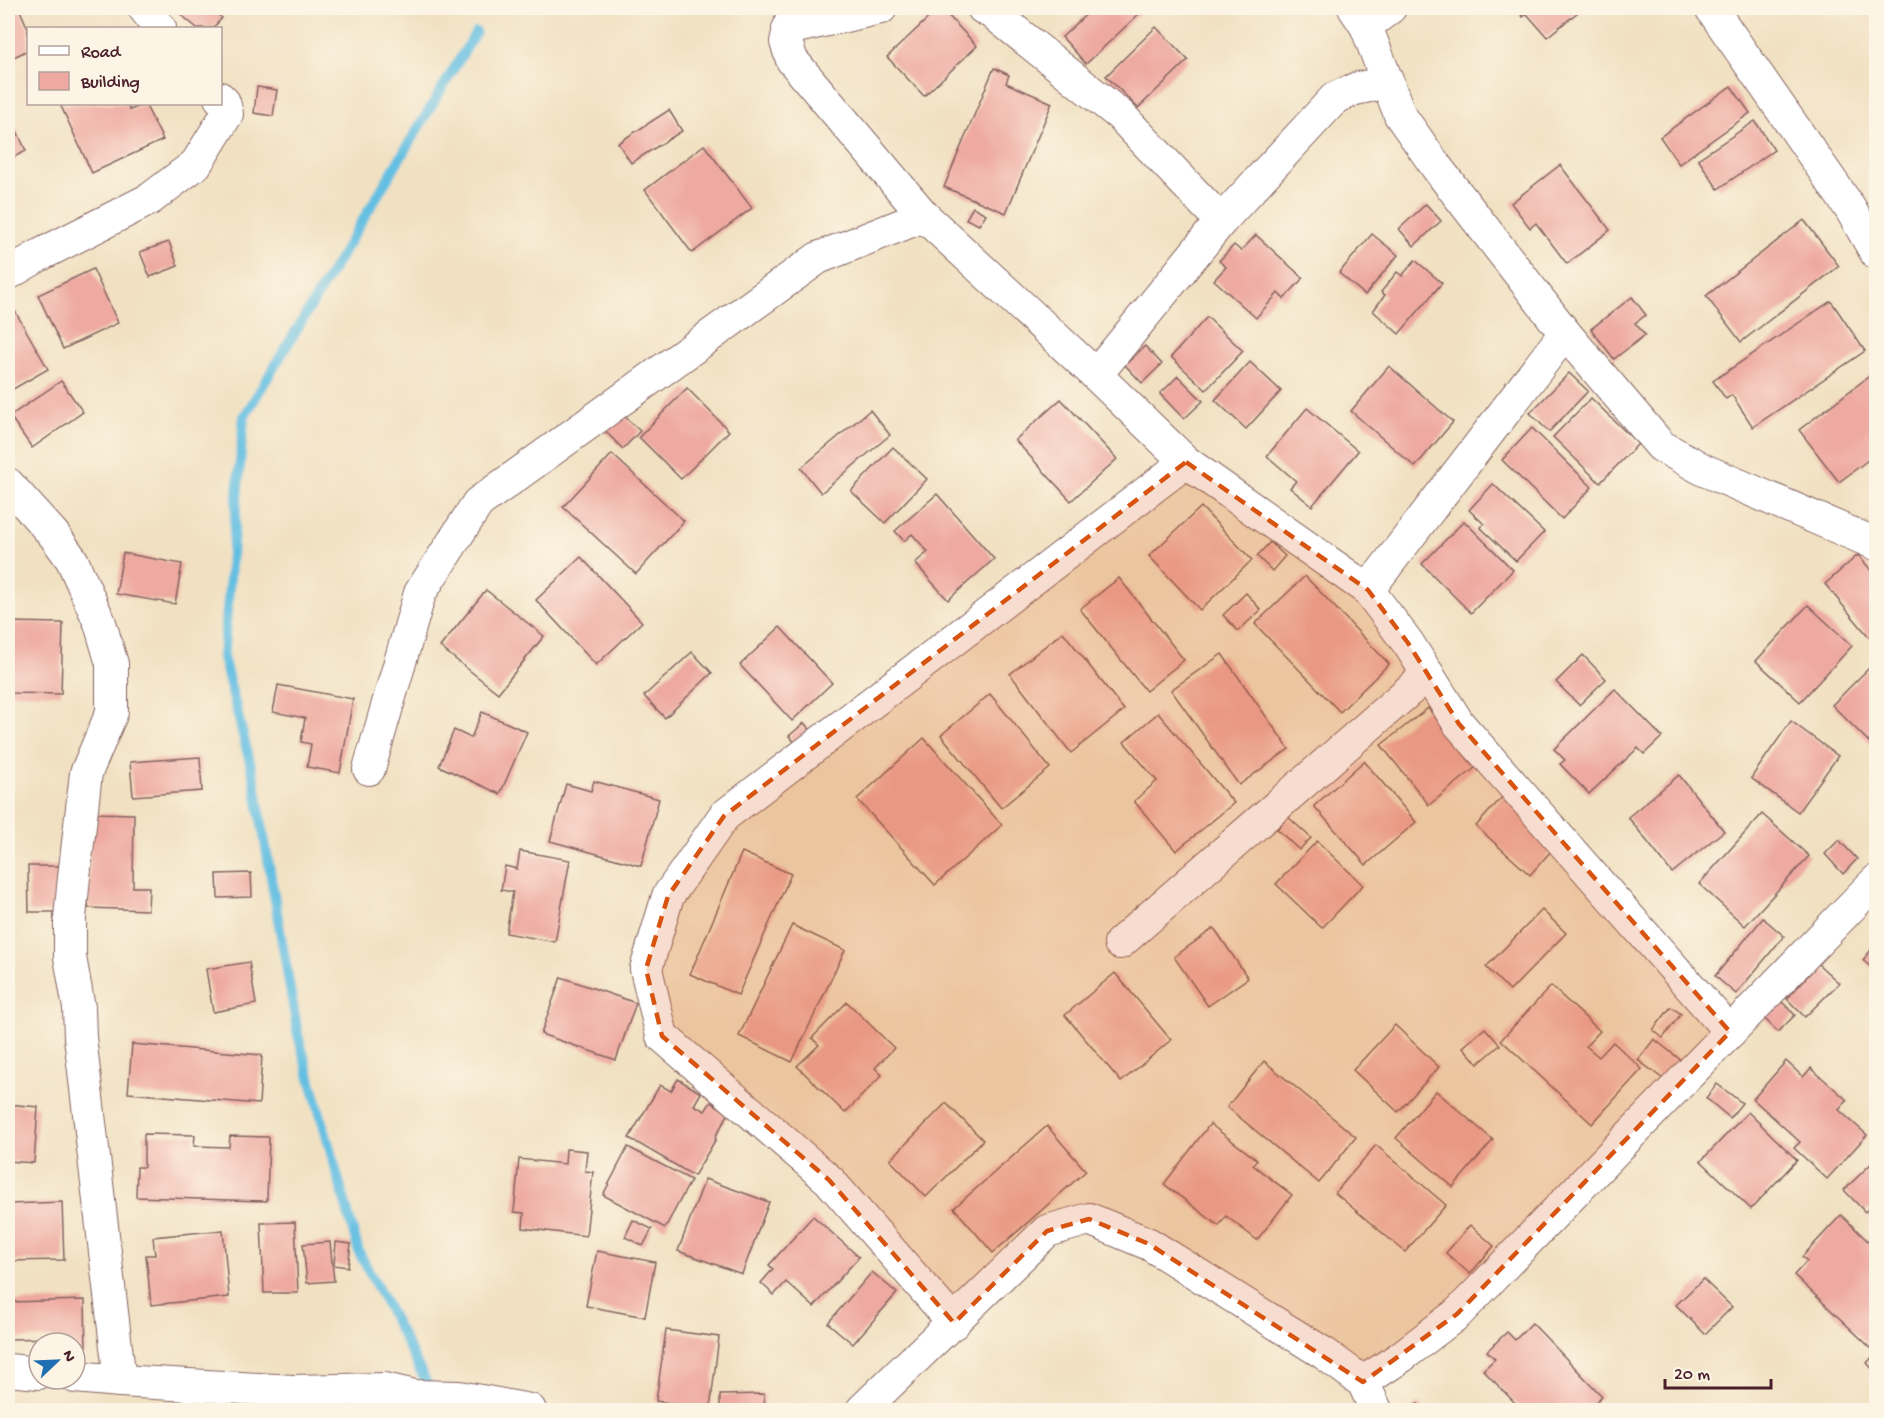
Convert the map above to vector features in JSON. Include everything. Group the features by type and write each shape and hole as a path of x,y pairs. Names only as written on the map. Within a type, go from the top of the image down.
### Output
{"street":[{"path":"144,8 159,27"},
{"path":"881,8 791,18 786,42 792,60 924,216 1096,375 1186,462 1368,590 1408,643 1459,724 1730,1032"},
{"path":"983,8 994,14 1120,115 1221,221"},
{"path":"1712,8 1850,208 1876,253"},
{"path":"1370,14 1388,82 1400,115 1438,169 1565,333 1661,446 1704,470 1876,544"},
{"path":"1096,375 1221,221 1335,98 1355,89 1388,82"},
{"path":"8,274 39,255 150,199 196,164 227,114 222,100"},
{"path":"369,769 420,593 478,503 818,258 924,216"},
{"path":"1368,590 1565,333"},
{"path":"954,1323 829,1180 662,1036 646,969 668,896 724,816 1186,462"},
{"path":"8,484 54,535 72,560 100,623 112,664 112,712 86,773 70,918 70,957 79,1008 81,1049 120,1381"},
{"path":"1120,943 1428,674"},
{"path":"1363,1382 1401,1357 1457,1314 1628,1140 1876,881"},
{"path":"862,1410 1047,1231 1089,1219 1149,1244 1324,1354 1363,1382 1376,1410"},
{"path":"8,1370 27,1372"},
{"path":"87,1378 293,1391 379,1400 416,1396 459,1397 530,1410"}],"highlighted area":[{"path":"1186,462 1368,590 1408,643 1459,724 1730,1032 1457,1314 1363,1382 1149,1244 1089,1219 1047,1231 954,1323 829,1180 662,1036 646,969 668,896 724,816"}],"building":[{"path":"8,8 19,8 27,27 27,50 8,60"},
{"path":"173,8 210,8 222,18 214,27 196,27"},
{"path":"939,8 977,46 924,96 887,57"},
{"path":"1093,8 1137,8 1141,12 1086,64 1062,37"},
{"path":"1516,8 1583,8 1547,37 1527,14 1523,17"},
{"path":"1156,27 1188,60 1138,108 1106,76"},
{"path":"994,68 1009,75 1006,83 1052,103 1006,213 944,187"},
{"path":"1731,86 1750,113 1679,164 1660,137"},
{"path":"257,87 277,90 273,116 254,113"},
{"path":"60,105 128,105 130,110 146,105 163,140 92,173"},
{"path":"669,110 682,131 631,163 618,143"},
{"path":"8,111 26,151 8,160"},
{"path":"1755,121 1774,150 1718,189 1698,159"},
{"path":"704,145 752,208 692,253 645,190"},
{"path":"1560,165 1610,230 1567,264 1536,223 1530,228 1511,203"},
{"path":"1426,204 1441,221 1414,246 1399,229"},
{"path":"973,207 986,214 979,225 966,219"},
{"path":"1804,220 1839,266 1741,342 1706,296"},
{"path":"1372,234 1398,255 1365,295 1339,273"},
{"path":"1256,235 1303,278 1284,299 1278,293 1256,318 1214,280 1226,267 1219,261 1234,245 1241,251"},
{"path":"169,242 178,266 150,277 140,252"},
{"path":"1415,260 1442,283 1399,334 1373,311 1385,295 1381,292 1397,272 1402,276"},
{"path":"93,269 118,323 63,349 38,295"},
{"path":"1632,297 1646,315 1635,323 1645,335 1614,359 1591,329"},
{"path":"1831,301 1865,351 1753,427 1732,395 1726,399 1713,381"},
{"path":"15,311 48,369 8,392 8,316"},
{"path":"1207,317 1243,351 1206,390 1171,357"},
{"path":"1145,346 1162,364 1142,383 1125,365"},
{"path":"1250,362 1281,391 1246,429 1215,400"},
{"path":"1389,366 1453,422 1415,467 1351,411"},
{"path":"1876,371 1876,454 1839,482 1799,430"},
{"path":"1569,373 1588,391 1549,432 1530,413"},
{"path":"1178,376 1203,401 1184,419 1160,394"},
{"path":"61,381 83,412 32,448 10,416"},
{"path":"687,388 729,431 681,479 639,437"},
{"path":"1591,398 1638,444 1600,483 1553,437"},
{"path":"1061,399 1117,459 1071,501 1015,440"},
{"path":"1307,408 1358,451 1312,506 1290,488 1296,481 1267,456"},
{"path":"870,410 890,435 821,493 801,468"},
{"path":"621,413 640,431 623,449 604,430"},
{"path":"1532,428 1592,487 1562,519 1502,460"},
{"path":"893,447 927,479 885,523 851,491"},
{"path":"612,454 684,521 636,574 563,507"},
{"path":"1493,484 1544,532 1516,561 1480,527 1484,524 1469,510"},
{"path":"937,494 994,559 948,600 915,563 928,552 912,534 904,541 895,531"},
{"path":"1201,507 1252,560 1200,610 1149,556"},
{"path":"1464,521 1513,570 1471,613 1422,564"},
{"path":"1270,542 1285,556 1272,571 1257,556"},
{"path":"123,553 182,564 175,604 116,594"},
{"path":"1858,555 1876,576 1876,633 1870,638 1825,584"},
{"path":"581,557 642,622 596,665 536,600"},
{"path":"1305,576 1389,664 1340,712 1255,624"},
{"path":"1119,578 1184,660 1146,691 1080,609"},
{"path":"486,590 544,636 498,693 440,647"},
{"path":"1246,593 1261,610 1238,631 1223,615"},
{"path":"1808,605 1852,646 1800,702 1756,661"},
{"path":"8,622 63,623 61,694 8,693"},
{"path":"780,627 832,683 792,721 740,665"},
{"path":"1063,632 1124,710 1071,753 1010,674"},
{"path":"692,652 712,673 665,718 644,696"},
{"path":"1222,654 1289,749 1239,785 1171,690"},
{"path":"1583,655 1606,679 1579,705 1556,682"},
{"path":"1871,666 1876,672 1876,749 1832,705"},
{"path":"278,685 353,699 340,773 307,767 311,744 301,742 305,718 273,712"},
{"path":"1615,689 1662,737 1644,754 1638,748 1589,794 1560,764 1565,760 1554,749"},
{"path":"990,694 1050,768 1001,808 941,735"},
{"path":"1428,708 1475,768 1429,805 1381,745"},
{"path":"482,712 527,732 500,794 439,766 454,730 471,738"},
{"path":"1158,713 1234,803 1176,851 1134,801 1157,781 1124,742"},
{"path":"1791,721 1838,756 1798,812 1751,778"},
{"path":"804,723 817,737 803,751 789,736"},
{"path":"924,738 1002,825 935,885 857,799"},
{"path":"200,757 202,791 133,796 130,762"},
{"path":"1364,761 1416,822 1366,865 1314,806"},
{"path":"1679,775 1724,831 1672,873 1628,817"},
{"path":"594,781 659,799 641,866 550,841 566,784 591,791"},
{"path":"1505,794 1558,843 1530,875 1476,826"},
{"path":"90,813 134,814 133,887 149,887 148,910 88,908"},
{"path":"1762,814 1809,856 1745,926 1699,884"},
{"path":"1288,817 1311,838 1299,850 1277,829"},
{"path":"1839,840 1857,859 1843,874 1825,854"},
{"path":"1317,841 1363,885 1322,928 1276,884"},
{"path":"520,851 570,860 555,942 506,933 513,892 501,890 505,866 517,869"},
{"path":"742,852 791,874 738,995 690,974"},
{"path":"28,866 62,866 63,912 29,912"},
{"path":"251,873 252,897 218,898 217,874"},
{"path":"1542,910 1566,933 1510,991 1486,967"},
{"path":"1763,918 1784,936 1736,994 1715,976"},
{"path":"792,925 845,950 792,1062 739,1036"},
{"path":"1214,928 1248,978 1208,1006 1174,957"},
{"path":"1876,944 1876,972 1863,960"},
{"path":"249,962 256,1004 213,1012 206,969"},
{"path":"1818,964 1839,983 1805,1017 1787,999"},
{"path":"1115,973 1171,1040 1121,1082 1065,1015"},
{"path":"561,977 636,1003 616,1060 541,1034"},
{"path":"1551,986 1600,1031 1586,1046 1599,1057 1613,1042 1642,1069 1592,1124 1501,1040"},
{"path":"1779,999 1795,1015 1778,1032 1762,1016"},
{"path":"847,1002 894,1048 875,1068 882,1075 845,1113 797,1066 819,1045 812,1038"},
{"path":"1671,1007 1681,1014 1663,1038 1653,1030"},
{"path":"1395,1025 1439,1067 1398,1112 1353,1070"},
{"path":"1485,1028 1500,1045 1478,1064 1463,1047"},
{"path":"1654,1039 1682,1061 1667,1082 1638,1060"},
{"path":"132,1044 262,1055 259,1104 128,1093"},
{"path":"1264,1061 1356,1137 1319,1183 1227,1107"},
{"path":"1786,1061 1803,1077 1811,1068 1847,1100 1839,1110 1867,1135 1827,1179 1794,1148 1800,1142 1753,1099"},
{"path":"678,1079 701,1093 694,1105 705,1111 711,1102 729,1113 694,1176 629,1138 660,1085 671,1091"},
{"path":"1717,1084 1742,1103 1730,1118 1706,1098"},
{"path":"1436,1091 1493,1140 1453,1187 1396,1138"},
{"path":"946,1103 983,1140 926,1197 890,1160"},
{"path":"8,1104 38,1107 34,1163 8,1161"},
{"path":"1748,1112 1797,1160 1751,1209 1701,1161"},
{"path":"1210,1124 1257,1160 1253,1165 1292,1195 1257,1240 1226,1216 1219,1226 1164,1184"},
{"path":"1047,1126 1086,1171 993,1253 954,1208"},
{"path":"144,1134 195,1135 194,1146 229,1147 230,1136 269,1137 267,1201 136,1197 137,1167 144,1167"},
{"path":"1376,1145 1446,1205 1405,1252 1335,1193"},
{"path":"628,1147 691,1180 665,1228 603,1195"},
{"path":"566,1149 587,1151 585,1171 593,1172 586,1236 523,1228 524,1213 514,1212 519,1159 565,1164"},
{"path":"1876,1159 1876,1215 1869,1208 1865,1212 1844,1190"},
{"path":"705,1179 769,1202 742,1274 678,1251"},
{"path":"62,1202 64,1260 8,1261 8,1204"},
{"path":"1841,1215 1876,1249 1875,1352 1794,1275 1807,1261 1802,1257"},
{"path":"813,1216 859,1257 814,1307 786,1282 774,1295 761,1283 773,1269 769,1265"},
{"path":"633,1220 652,1229 643,1246 625,1237"},
{"path":"295,1222 298,1293 264,1293 261,1223"},
{"path":"1470,1225 1494,1246 1470,1274 1446,1253"},
{"path":"223,1230 229,1297 151,1305 146,1255 155,1255 153,1237"},
{"path":"330,1242 334,1281 307,1283 303,1244"},
{"path":"336,1242 351,1244 348,1267 334,1265"},
{"path":"597,1251 655,1262 645,1317 586,1306"},
{"path":"872,1272 897,1293 853,1344 828,1323"},
{"path":"1703,1279 1732,1307 1705,1334 1676,1305"},
{"path":"85,1300 86,1331 27,1331 27,1339 8,1339 8,1302"},
{"path":"1532,1323 1602,1396 1587,1410 1522,1410 1483,1370 1495,1359 1487,1351 1507,1332 1515,1340"},
{"path":"666,1330 719,1337 710,1409 656,1401"},
{"path":"1876,1353 1876,1373 1867,1363"},
{"path":"764,1394 765,1410 720,1410 720,1395"},
{"path":"1417,1403 1426,1410 1411,1410"}],"waterway":[{"path":"432,1393 359,1252 298,1035 254,778 223,657 244,417 476,32"}]}
